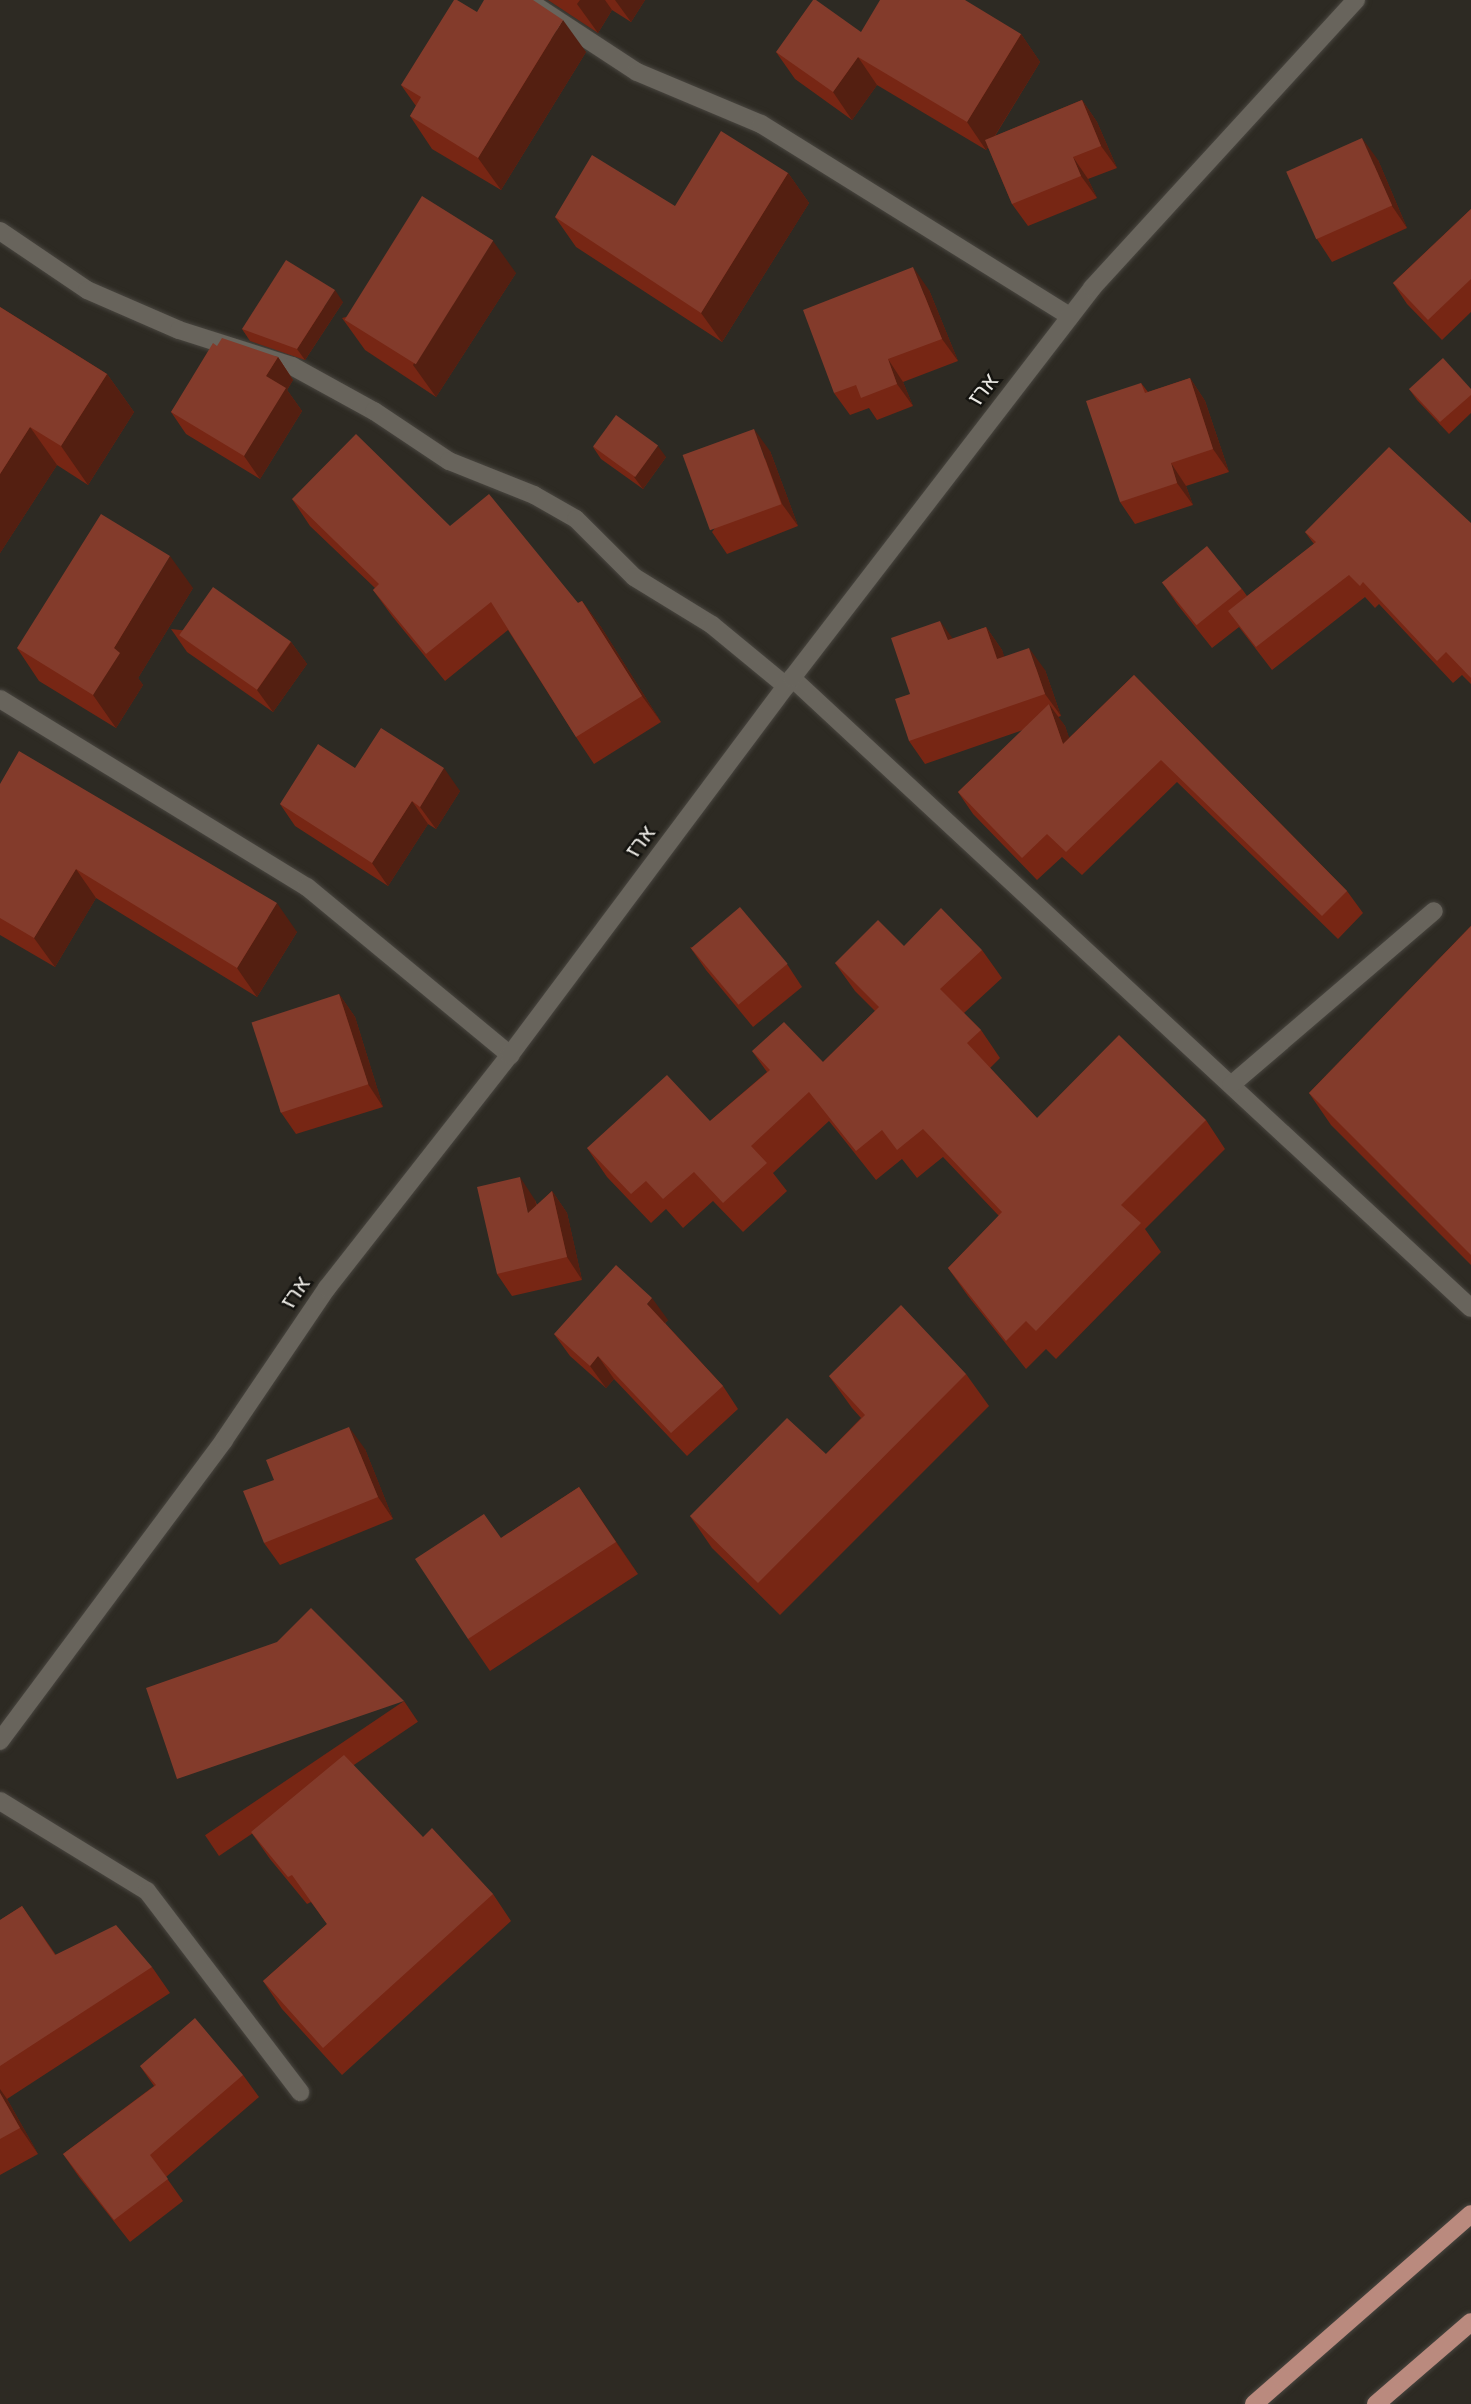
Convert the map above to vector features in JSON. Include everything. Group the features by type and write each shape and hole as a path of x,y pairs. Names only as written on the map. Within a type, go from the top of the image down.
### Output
{"main road":[{"path":"1254,2404 1471,2214"},
{"path":"1376,2404 1471,2322"}],"street":[{"path":"527,0 636,72 761,124 1070,316"},
{"name":"ארז","path":"0,1741 224,1440 327,1288 510,1055 789,682 1070,316 1356,0"},
{"path":"0,231 87,290 179,330 292,366 374,411 449,461 534,495 576,519 634,577 712,625 789,682 1471,1308"},
{"path":"0,699 307,887 510,1055"},
{"path":"1231,1085 1434,911"},
{"path":"0,1801 147,1891 300,2092"}],"building":[{"path":"454,0 477,12 484,0 533,0 563,20 478,158 410,116 421,97 401,85"},
{"path":"813,0 861,32 880,0 965,0 1021,34 967,122 858,57 833,92 776,52"},
{"path":"1082,100 1101,146 1073,157 1081,176 1012,204 985,140"},
{"path":"721,131 788,173 701,313 555,217 592,155 675,206"},
{"path":"1362,138 1392,206 1316,239 1286,172"},
{"path":"422,196 493,241 416,364 345,320"},
{"path":"1471,209 1471,279 1428,320 1393,283"},
{"path":"286,260 335,290 297,349 242,329"},
{"path":"913,267 942,339 888,359 897,384 861,398 856,385 834,393 803,310"},
{"path":"0,307 107,374 61,446 30,427 0,474"},
{"path":"222,338 278,357 266,376 286,388 244,456 171,412 213,343 217,346"},
{"path":"1443,358 1471,389 1471,395 1440,422 1409,389"},
{"path":"1190,378 1213,449 1171,463 1177,483 1120,502 1086,401 1141,383 1145,393"},
{"path":"616,415 658,446 635,477 593,447"},
{"path":"754,429 781,504 710,530 683,455"},
{"path":"356,434 450,526 489,494 578,603 582,601 642,696 576,737 491,602 426,654 373,590 379,584 292,499"},
{"path":"1389,447 1471,523 1471,678 1446,652 1437,661 1363,582 1360,586 1349,575 1256,647 1228,611 1316,542 1305,532"},
{"path":"101,514 170,556 114,648 120,653 93,695 17,648"},
{"path":"1207,546 1242,589 1197,625 1162,583"},
{"path":"213,587 291,641 257,690 179,635"},
{"path":"940,621 948,640 986,627 997,659 1029,648 1045,694 909,741 895,699 910,694 891,638"},
{"path":"1134,675 1347,891 1322,916 1161,760 1066,852 1047,834 1022,858 958,792 1049,704 1063,744"},
{"path":"381,728 444,768 420,807 412,801 372,863 280,804 318,744 355,768"},
{"path":"19,751 277,903 237,968 76,869 34,938 0,918 0,784"},
{"path":"740,907 788,964 739,1005 691,948"},
{"path":"941,908 982,950 940,989 981,1030 967,1043 1037,1118 1119,1035 1206,1120 1121,1205 1141,1223 1036,1331 1026,1321 1006,1341 948,1268 1002,1212 923,1129 897,1150 882,1130 856,1151 809,1092 751,1146 767,1163 723,1203 694,1172 663,1199 646,1181 631,1194 587,1148 667,1075 710,1121 770,1070 752,1051 784,1022 823,1062 879,1007 835,963 878,920 904,946"},
{"path":"1471,926 1471,1255 1309,1093"},
{"path":"339,994 368,1084 281,1113 252,1022"},
{"path":"520,1177 528,1213 552,1191 567,1257 497,1274 477,1187"},
{"path":"616,1265 652,1298 647,1304 723,1386 671,1433 598,1356 590,1366 554,1334"},
{"path":"901,1305 966,1374 758,1583 690,1516 787,1418 826,1454 865,1415 829,1376"},
{"path":"349,1427 378,1497 264,1543 243,1491 274,1480 266,1460"},
{"path":"579,1487 616,1542 468,1639 415,1559 484,1514 501,1538"},
{"path":"311,1608 404,1701 177,1779 146,1688 277,1642"},
{"path":"344,1755 423,1837 432,1828 493,1894 323,2048 263,1981 327,1924 292,1875 288,1877 251,1832"},
{"path":"22,1906 55,1955 116,1925 152,1967 0,2066 0,1920"},
{"path":"195,2018 243,2075 150,2155 168,2179 114,2220 63,2154 156,2085 140,2066"},
{"path":"0,2093 20,2128 0,2139"}]}
